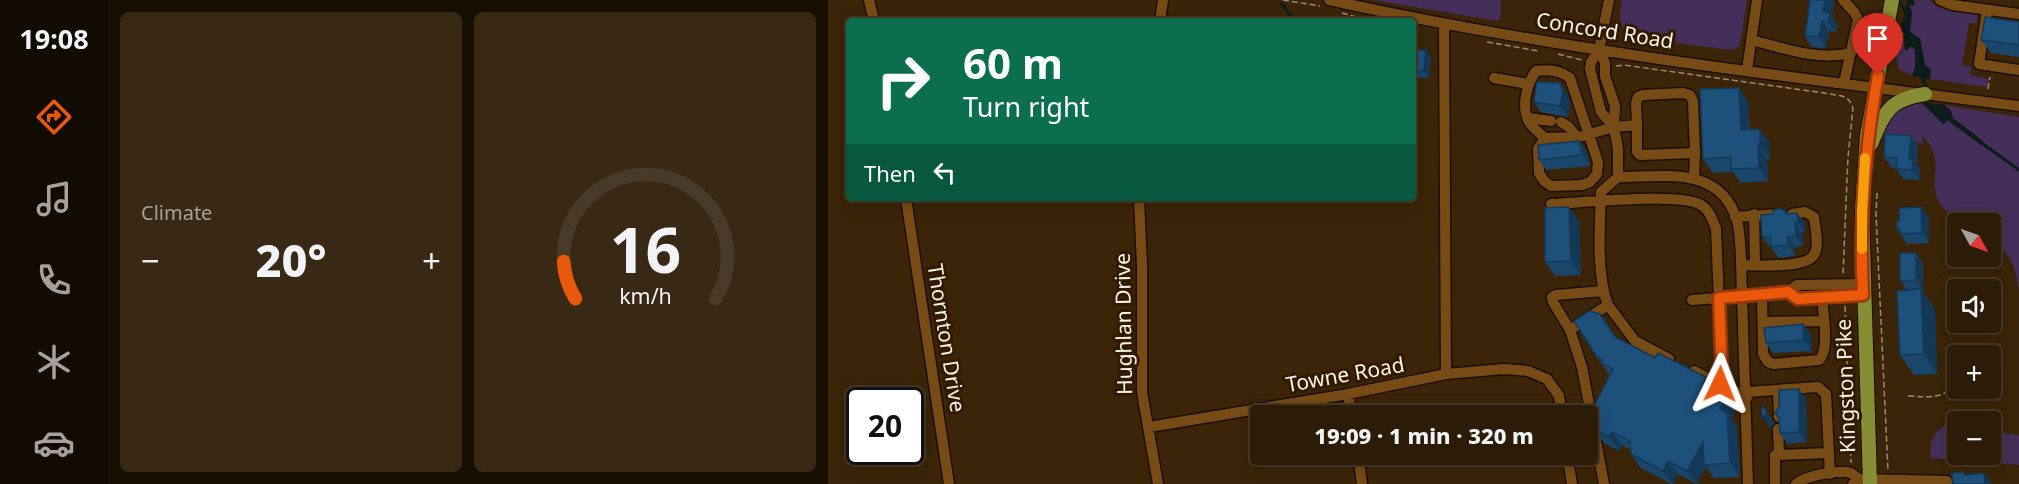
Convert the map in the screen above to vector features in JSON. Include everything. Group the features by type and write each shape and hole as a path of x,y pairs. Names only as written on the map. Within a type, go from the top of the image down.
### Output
{"main road":[{"name":"Kingston Pike","path":"1863,482 1862,211 1865,157 1892,0"},
{"path":"1865,157 1881,121 1891,106 1899,100 1922,94"}],"street":[{"path":"870,0 873,18"},
{"path":"1160,18 1163,0"},
{"name":"Concord Road","path":"1329,0 1415,18"},
{"path":"1609,0 1599,50 1605,63 1605,76 1615,106 1614,128 1618,149 1618,177"},
{"path":"1747,70 1757,0"},
{"path":"1843,0 1858,19 1844,83"},
{"path":"1940,0 1953,5 2019,14"},
{"path":"1987,10 1978,64 2019,70"},
{"name":"Concord Road","path":"1416,18 1599,50 2019,106"},
{"path":"1444,24 1446,374"},
{"path":"1751,40 1805,53 1834,57 1851,53"},
{"path":"1545,138 1538,149 1539,173 1544,182 1551,186 1582,184 1590,182 1597,174 1598,162 1589,135 1570,78 1565,74 1546,69 1536,71 1528,84 1525,112 1530,124 1545,138 1577,137 1589,135 1614,128 1637,125"},
{"path":"1494,78 1528,84"},
{"path":"1694,178 1695,153 1693,102 1690,95 1683,93 1638,97 1636,103 1637,152 1640,155 1695,153"},
{"path":"1528,118 1556,122 1569,127 1577,137"},
{"path":"1674,362 1635,341 1608,304 1603,291 1601,192 1618,177 1686,176 1707,182 1721,193 1738,222 1747,394 1748,484"},
{"path":"1551,204 1657,199 1688,200 1701,204 1709,212 1716,228 1722,375 1720,384"},
{"name":"Thornton Drive","path":"906,201 949,484"},
{"name":"Hughlan Drive","path":"1139,201 1143,266 1142,392 1158,484"},
{"path":"1740,265 1797,264 1807,261 1814,254 1817,245 1814,217 1805,212 1792,213"},
{"path":"1754,214 1755,265"},
{"path":"1735,217 1780,214"},
{"path":"1692,300 1788,292 1797,285 1863,289"},
{"path":"1788,292 1798,299 1822,298 1863,289"},
{"path":"1603,291 1552,297 1570,330 1582,367 1604,484"},
{"path":"1762,294 1763,354 1768,362 1774,364 1819,360 1823,356 1825,347 1822,298"},
{"path":"1570,330 1608,304"},
{"path":"1763,322 1824,321"},
{"path":"1745,353 1763,354"},
{"path":"1685,367 1747,394 1818,387 1823,390 1826,394 1830,474"},
{"name":"Towne Road","path":"1149,427 1348,394 1446,374 1504,369 1528,371 1546,379 1559,396 1560,405"},
{"path":"1778,390 1779,454"},
{"path":"1348,394 1350,405"},
{"path":"1775,484 1774,458 1779,454 1829,453"},
{"path":"1359,465 1362,484"},
{"path":"1569,465 1572,484"},
{"path":"1796,484 1803,478 1850,473 1863,482 1947,481 1947,484"}],"path":[{"path":"1988,89 1992,66"},
{"path":"1877,193 1883,390 1887,466 1890,480"},
{"path":"1908,396 1935,397 1947,393"}],"shaded area":[{"path":"1373,0 1501,0 1501,16 1498,21"},
{"path":"1622,0 1747,0 1740,46 1732,50 1636,38 1626,31 1621,22"},
{"path":"1907,0 1913,0 1915,3 1913,6 1909,5 1912,12 1910,32 1920,38 1925,65 1931,70 1930,79 1912,76 1915,68 1915,50 1911,46 1905,50 1904,32 1900,33"},
{"path":"1913,0 1930,0 1946,10 1977,14 1977,23 1969,23 1962,65 1971,67 1970,75 1989,79 1987,87 1930,79 1931,71 1925,65 1921,43 1910,32 1912,12 1909,5 1915,3"},
{"path":"1903,31 1904,48 1908,50 1911,46 1915,50 1915,68 1912,76 1899,69 1896,56 1900,33"},
{"path":"1911,102 1921,102 1933,114 1951,110 1944,105 2019,117 2019,291 2014,267 2001,249 2001,213 1950,213 1941,205 1936,195 1934,156 1922,136 1924,144 1883,137 1892,115"},
{"path":"1921,102 1944,105 1951,111 1953,118 1983,141 1981,145 1947,120 1944,124 1942,123"},
{"path":"1947,425 1947,459 1930,458 1931,445 1939,429"},
{"path":"2001,432 2019,435 2019,465 2001,464"}],"building":[{"path":"1810,0 1825,0 1823,12 1830,13 1828,22 1822,21 1819,37 1805,36"},
{"path":"1985,17 2019,22 2019,45 1981,40"},
{"path":"1416,50 1426,50 1424,71 1416,71"},
{"path":"1537,82 1560,83 1563,92 1560,106 1534,102"},
{"path":"1739,88 1741,130 1760,129 1759,168 1731,169 1731,157 1703,159 1700,89"},
{"path":"1885,134 1911,136 1909,159 1913,159 1912,170 1896,169 1897,158 1884,157"},
{"path":"1579,141 1583,155 1539,160 1538,145"},
{"path":"1569,207 1571,261 1545,262 1545,208"},
{"path":"1921,207 1922,233 1900,234 1900,229 1897,229 1897,221 1900,221 1899,208"},
{"path":"1779,208 1786,211 1786,214 1797,213 1796,236 1788,237 1788,245 1771,247 1771,236 1762,237 1761,215 1773,214 1773,211"},
{"path":"1900,253 1916,253 1916,280 1900,281"},
{"path":"1921,289 1924,354 1900,355 1897,291"},
{"path":"1589,311 1600,314 1615,337 1655,358 1658,353 1706,377 1703,383 1727,395 1720,409 1727,413 1730,463 1704,465 1703,442 1687,471 1668,461 1663,471 1631,454 1630,441 1612,432 1609,437 1598,432 1598,405 1595,405 1613,369 1601,363 1603,360 1597,357 1574,321"},
{"path":"1803,324 1804,340 1766,343 1764,328"},
{"path":"1799,389 1799,432 1780,433 1779,418 1775,413 1779,407 1779,390"},
{"path":"1762,407 1767,412 1763,418 1762,418"},
{"path":"1964,472 1964,475 1984,473 1985,484 1953,484 1952,473"}],"waterway":[{"path":"1899,0 1906,13"},
{"path":"1282,4 1293,18"},
{"path":"1922,76 1927,89"},
{"path":"1979,141 2019,170"}],"slow traffic":[{"path":"1862,249 1865,158"}],"route":[{"path":"1720,384 1722,375 1719,298 1788,292 1798,299 1863,295 1862,211 1865,157 1878,75"}]}
